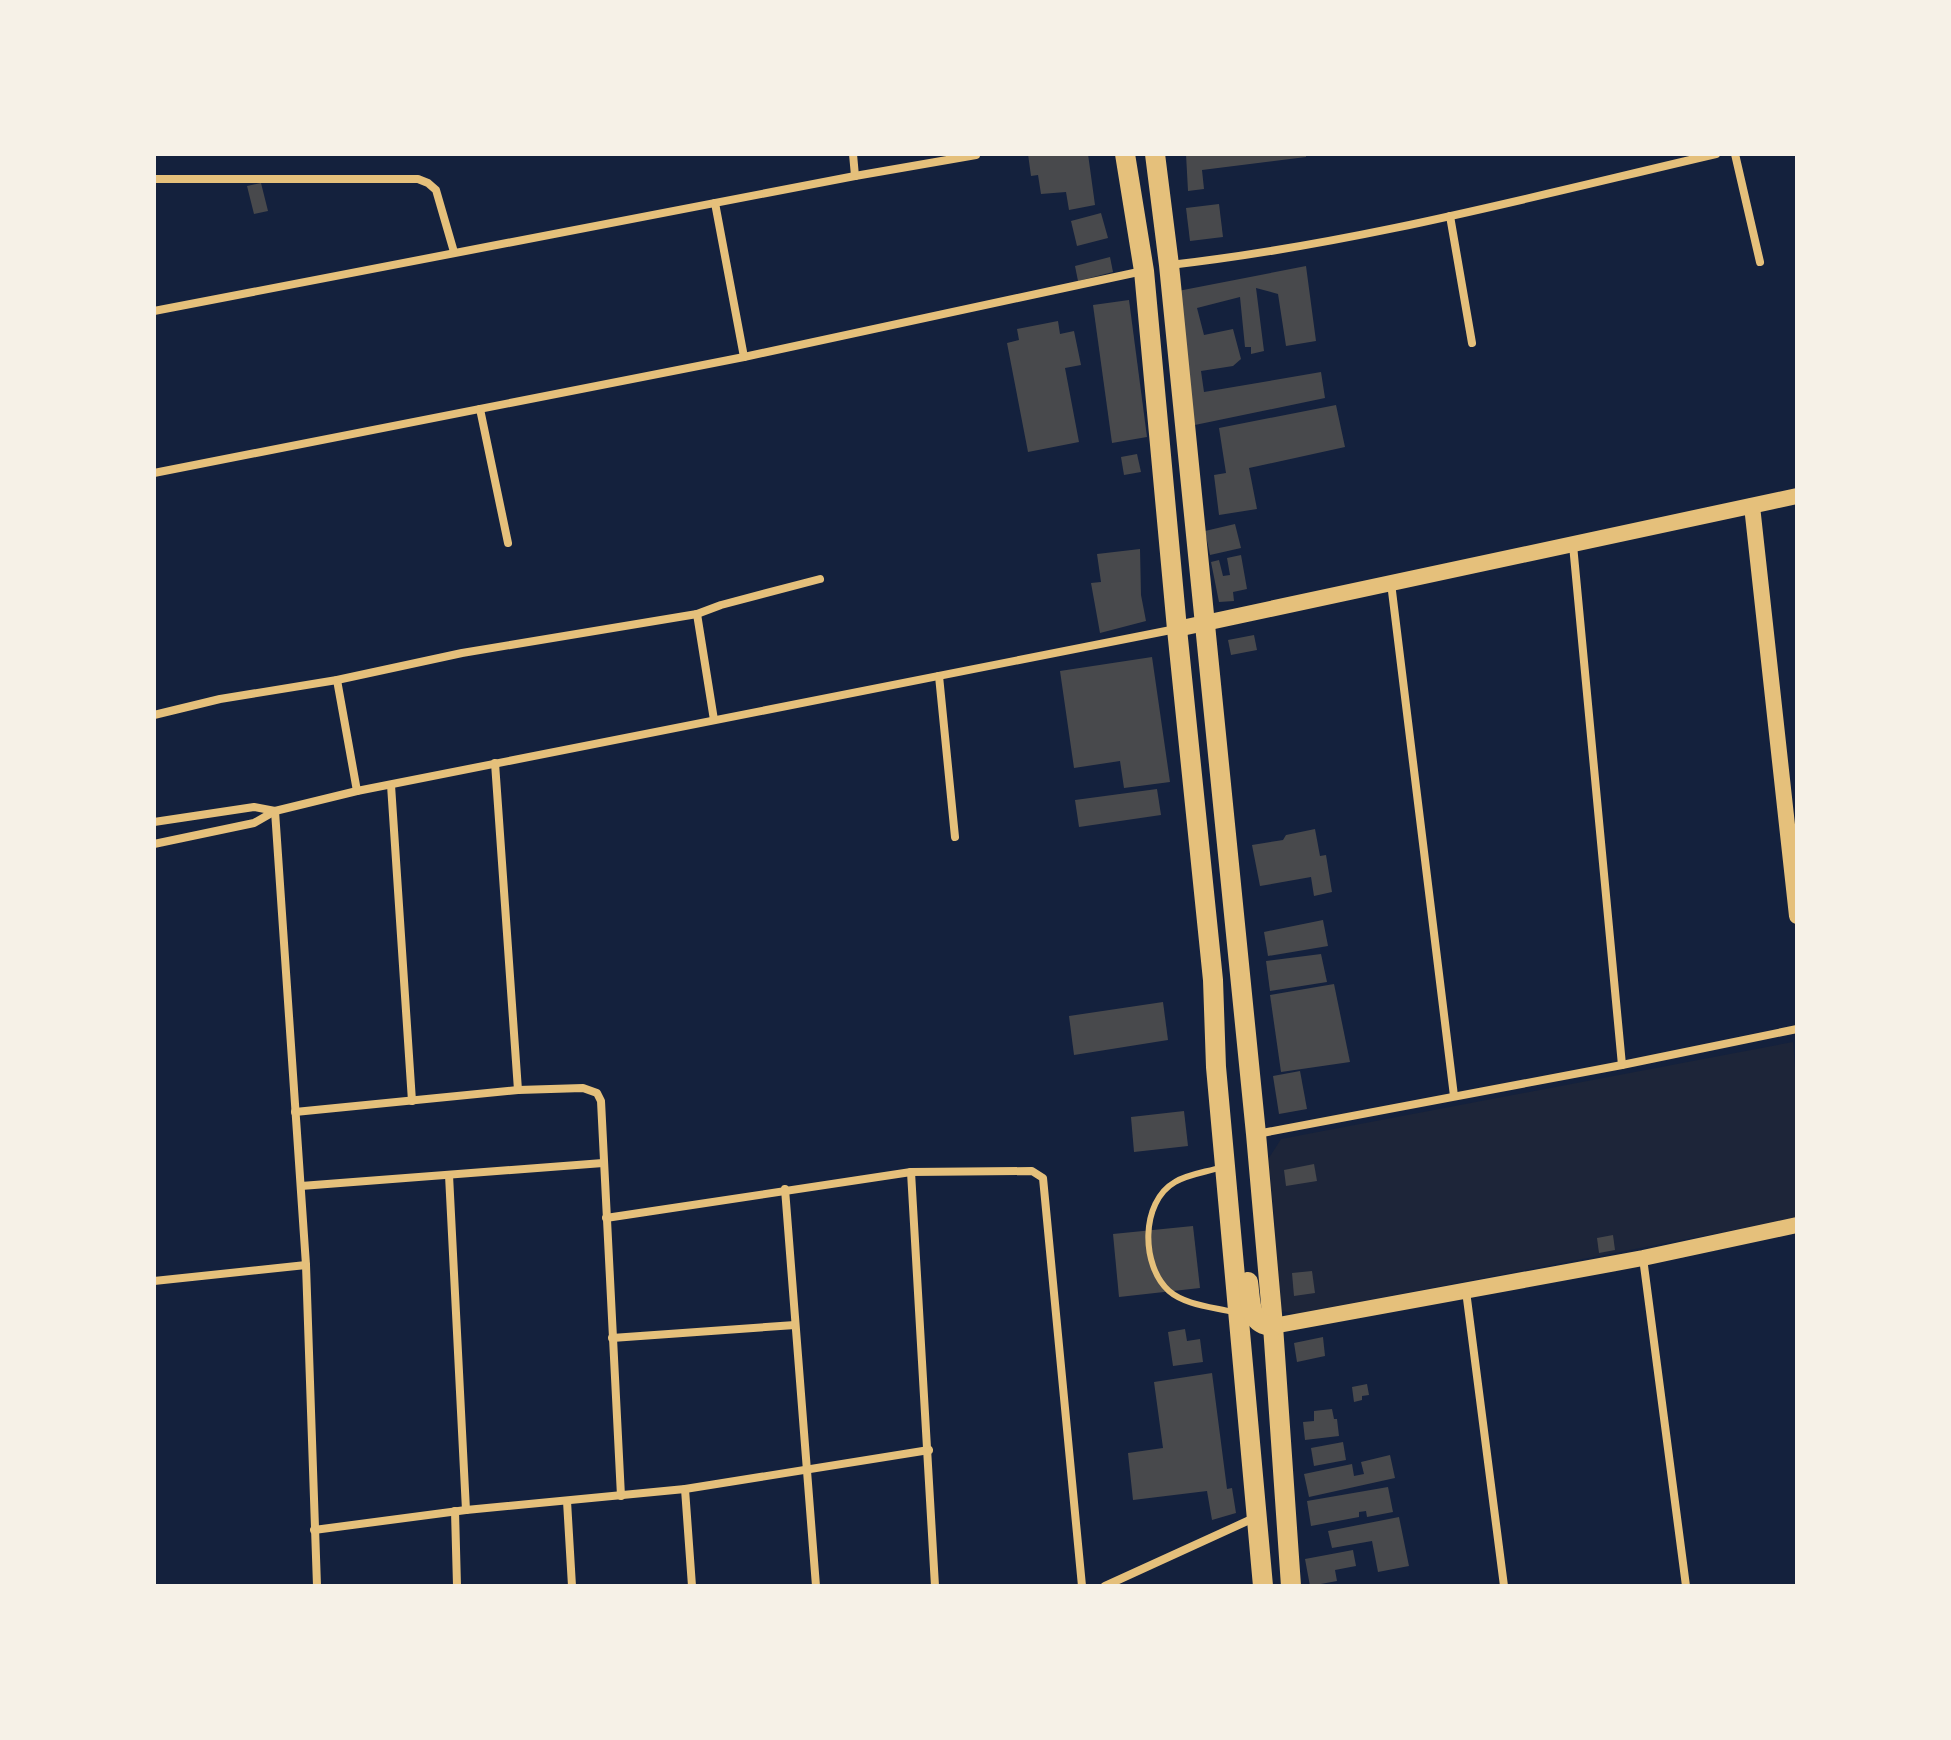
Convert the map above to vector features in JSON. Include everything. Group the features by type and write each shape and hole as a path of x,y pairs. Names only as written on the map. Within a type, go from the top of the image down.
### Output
{"main road":[{"path":"1125,154 1144,271 1213,980 1216,1067 1263,1586"},
{"path":"1155,154 1169,265 1256,1134 1291,1586"},
{"path":"1177,629 1797,496"},
{"path":"1752,506 1797,916"},
{"path":"1216,1067 1230,1065 1238,1070 1245,1116 1256,1134"},
{"path":"1229,1209 1246,1260 1253,1317 1260,1324 1273,1326 1643,1258 1797,1225"}],"street":[{"path":"853,154 855,176"},
{"path":"1169,265 1234,258 1373,234 1716,154"},
{"path":"1735,154 1760,262"},
{"path":"154,311 976,155"},
{"path":"154,179 418,179 436,190 454,252"},
{"path":"715,203 744,357"},
{"path":"1450,216 1472,343"},
{"path":"154,473 744,357 1144,271"},
{"path":"480,409 508,543"},
{"path":"1573,544 1622,1065"},
{"path":"154,715 220,699 337,680 462,653 697,614 820,579"},
{"path":"1391,583 1454,1096"},
{"path":"697,614 714,720"},
{"path":"154,844 254,823 275,811 357,791 1177,629"},
{"path":"939,676 955,837"},
{"path":"337,680 357,791"},
{"path":"495,763 518,1090"},
{"path":"391,785 412,1101"},
{"path":"154,822 254,807 275,811"},
{"path":"275,811 306,1265 317,1586"},
{"path":"1256,1134 1797,1029"},
{"path":"295,1112 518,1090 583,1088 597,1093 601,1101 621,1496"},
{"path":"301,1186 603,1163"},
{"path":"606,1218 911,1172 1032,1171 1043,1178 1082,1586"},
{"path":"911,1172 935,1586"},
{"path":"449,1175 466,1510"},
{"path":"785,1189 816,1586"},
{"path":"1643,1258 1686,1586"},
{"path":"154,1281 306,1265"},
{"path":"1466,1290 1504,1586"},
{"path":"612,1338 795,1325"},
{"path":"314,1530 455,1511 685,1489 929,1450"},
{"path":"685,1489 692,1586"},
{"path":"567,1501 572,1586"},
{"path":"455,1511 457,1586"},
{"path":"1105,1586 1258,1516"}],"lane":[{"path":"1225,1166 1176,1181 1162,1192 1153,1207 1149,1226 1152,1265 1159,1280 1185,1300 1238,1313"}],"shaded area":[{"path":"1793,1042 1797,1092 1797,1218 1296,1314 1282,1311 1277,1304 1272,1251 1275,1226 1270,1174 1264,1166 1281,1139"}],"building":[{"path":"1028,154 1088,154 1095,205 1069,210 1066,192 1041,194 1038,175 1031,176"},
{"path":"1186,154 1306,154 1306,157 1202,170 1204,189 1188,191"},
{"path":"261,183 268,211 254,214 247,186"},
{"path":"1219,204 1223,237 1190,241 1186,208"},
{"path":"1101,213 1108,238 1077,246 1071,221"},
{"path":"1110,257 1113,272 1078,281 1075,266"},
{"path":"1306,266 1316,341 1286,346 1278,294 1256,288 1264,351 1251,354 1251,347 1245,347 1240,297 1197,308 1204,335 1233,329 1241,359 1233,366 1201,371 1204,392 1321,372 1325,398 1190,426 1178,291"},
{"path":"1129,300 1147,437 1112,443 1093,305"},
{"path":"1058,321 1060,334 1074,331 1081,365 1065,368 1079,442 1028,452 1007,343 1019,340 1017,329"},
{"path":"1336,405 1345,447 1249,468 1257,509 1219,515 1214,475 1226,473 1219,428"},
{"path":"1137,454 1141,472 1124,475 1121,457"},
{"path":"1235,524 1241,548 1210,555 1205,531"},
{"path":"1140,549 1141,595 1146,621 1100,633 1091,583 1101,582 1097,554"},
{"path":"1241,555 1247,589 1233,592 1234,601 1219,602 1211,562 1219,560 1223,576 1230,575 1227,558"},
{"path":"1254,635 1257,650 1231,655 1228,640"},
{"path":"1152,657 1170,782 1124,788 1120,761 1074,768 1060,671"},
{"path":"1157,789 1161,815 1079,827 1075,800"},
{"path":"1315,829 1320,856 1326,855 1332,892 1314,896 1311,877 1260,886 1252,845 1283,840 1286,835"},
{"path":"1323,920 1328,946 1268,956 1264,932"},
{"path":"1321,954 1327,982 1270,991 1266,961"},
{"path":"1334,984 1350,1062 1281,1072 1270,995"},
{"path":"1163,1002 1168,1040 1074,1055 1069,1016"},
{"path":"1300,1071 1307,1109 1279,1114 1273,1076"},
{"path":"1184,1111 1188,1146 1134,1152 1131,1117"},
{"path":"1314,1164 1317,1181 1286,1186 1284,1170"},
{"path":"1193,1226 1200,1288 1119,1297 1113,1234"},
{"path":"1613,1235 1615,1250 1599,1253 1597,1238"},
{"path":"1312,1271 1315,1293 1294,1296 1292,1273"},
{"path":"1185,1329 1187,1341 1200,1339 1203,1362 1173,1366 1168,1332"},
{"path":"1323,1337 1325,1356 1297,1362 1294,1343"},
{"path":"1212,1373 1227,1489 1232,1488 1236,1513 1212,1520 1207,1491 1133,1500 1128,1453 1163,1448 1154,1382"},
{"path":"1367,1384 1369,1395 1354,1402 1352,1387"},
{"path":"1332,1409 1339,1436 1305,1440 1303,1422 1314,1421 1314,1411"},
{"path":"1343,1442 1346,1460 1314,1466 1311,1448"},
{"path":"1390,1455 1395,1478 1309,1497 1304,1474 1352,1464 1354,1476 1364,1474 1361,1462"},
{"path":"1388,1487 1393,1512 1367,1517 1366,1511 1359,1512 1359,1517 1311,1526 1307,1501"},
{"path":"1399,1517 1409,1566 1378,1572 1372,1541 1332,1548 1328,1531"},
{"path":"1353,1550 1356,1566 1335,1570 1337,1581 1310,1586 1305,1559"}]}
